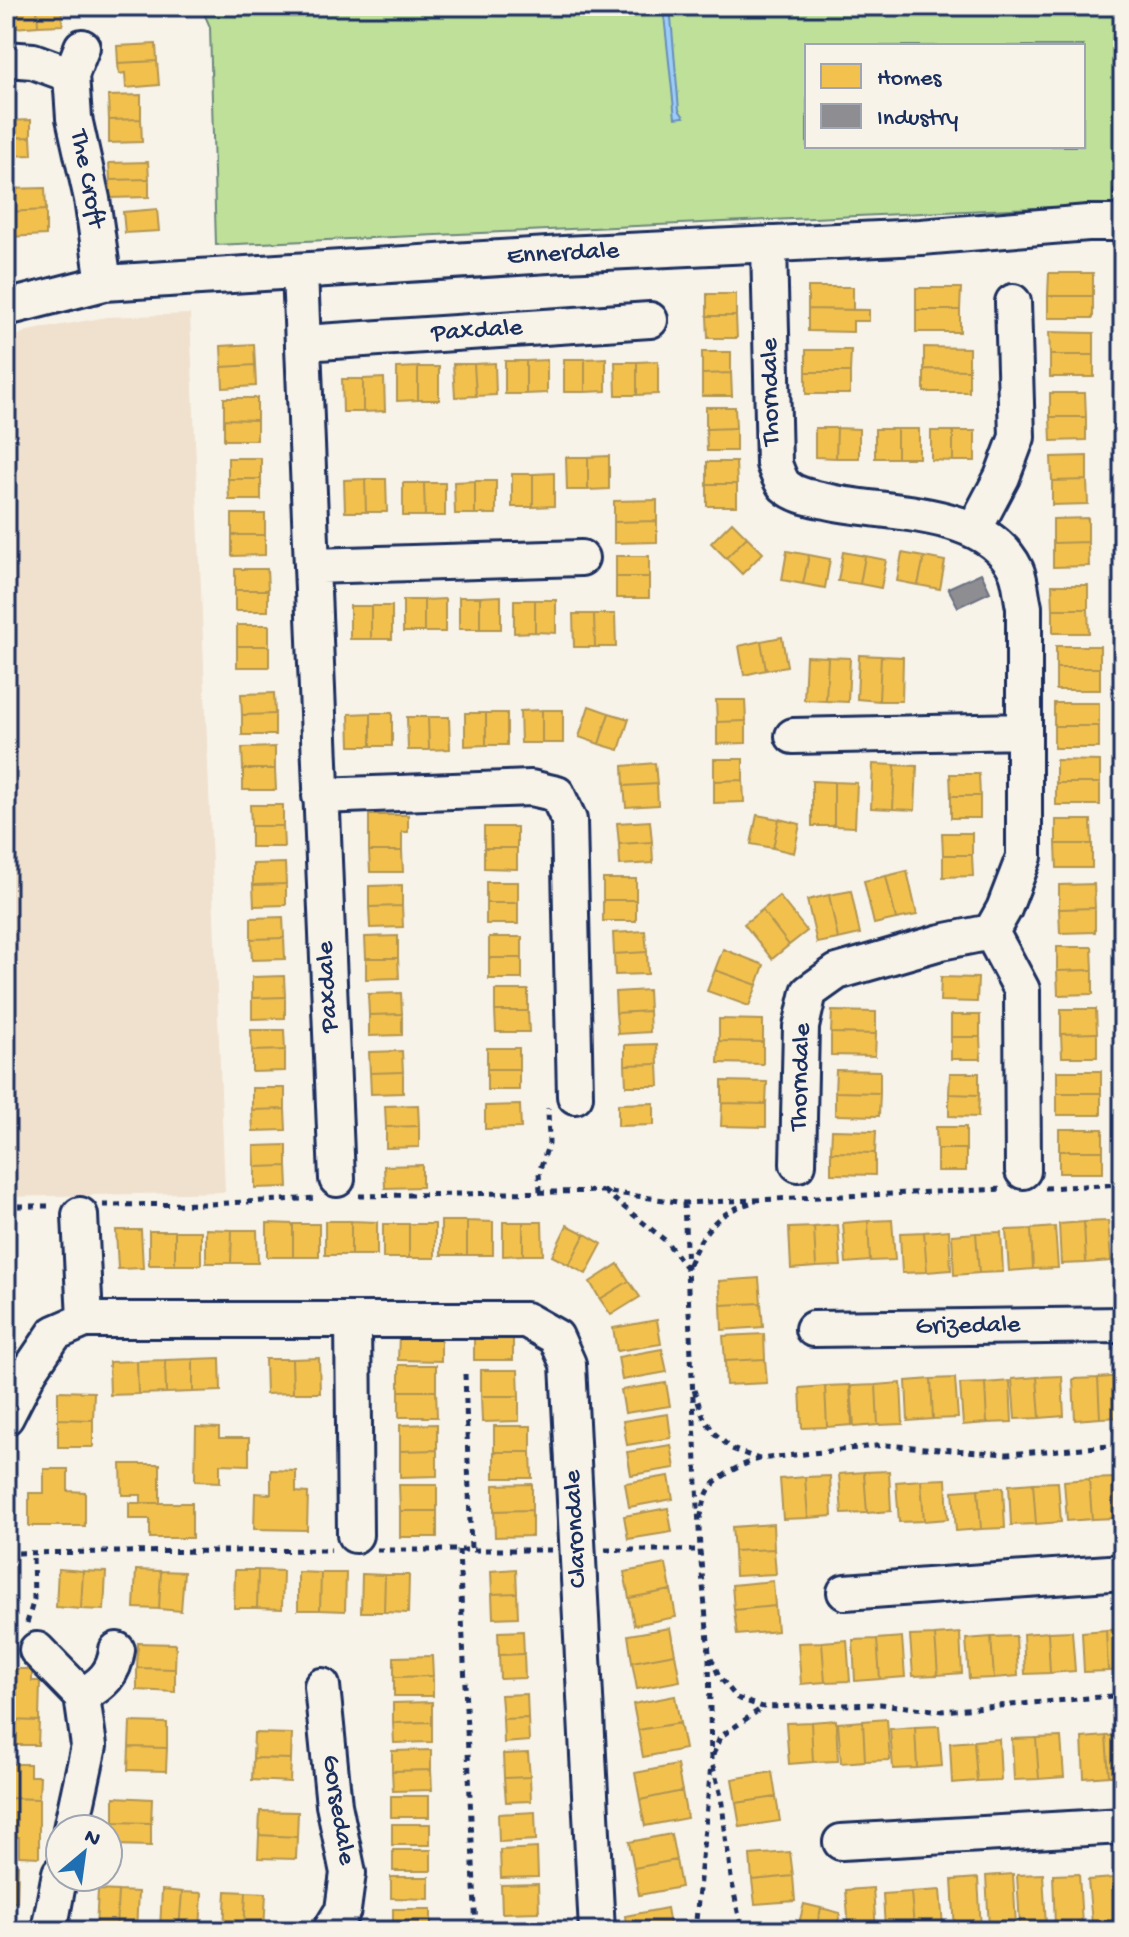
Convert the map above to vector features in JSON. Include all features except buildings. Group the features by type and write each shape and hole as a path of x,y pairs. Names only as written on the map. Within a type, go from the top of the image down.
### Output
{"street":[{"name":"The Croft","path":"6,59 77,61 74,118 92,199 104,283"},
{"name":"Ennerdale","path":"6,308 104,283 564,254 921,237 1088,223 1119,214"},
{"name":"Thorndale","path":"769,244 774,464 784,485 800,495 842,505 912,514 975,528 997,544 1016,571 1024,607 1024,857 1004,909 991,932 941,942 837,972 809,992 801,1027 798,1164"},
{"name":"Paxdale","path":"300,272 338,1191"},
{"path":"975,528 1002,477 1017,437 1013,302"},
{"name":"Paxdale","path":"304,343 650,320"},
{"path":"313,566 581,556"},
{"path":"793,736 1023,731"},
{"path":"320,796 568,786 576,1097"},
{"path":"991,932 1022,990 1023,1183"},
{"path":"83,1209 85,1320"},
{"name":"Clarondale","path":"6,1417 30,1370 55,1333 85,1320 526,1320 556,1337 568,1364 597,1931"},
{"path":"353,1320 355,1535"},
{"name":"Grizedale","path":"813,1329 1123,1325"},
{"path":"845,1592 1123,1572"},
{"path":"30,1640 82,1696 89,1746 74,1813"},
{"path":"82,1696 99,1686 115,1667 117,1650"},
{"name":"Gorsedale","path":"322,1686 333,1792 348,1873 343,1910 330,1931"},
{"path":"841,1842 1123,1826"},
{"path":"49,1931 56,1893"}],"path":[{"path":"1119,214 1123,59"},
{"path":"540,1191 539,1172 549,1143 548,1108 576,1097"},
{"path":"6,1206 83,1209 210,1204 338,1191 603,1191 684,1203 1023,1183 1123,1184"},
{"path":"603,1191 666,1241 687,1269"},
{"path":"687,1269 697,1245 716,1218 733,1208 760,1200"},
{"path":"684,1203 699,1523 709,1653 711,1760 695,1931"},
{"path":"465,1374 471,1550"},
{"path":"692,1385 703,1416 714,1433 732,1449 759,1459"},
{"path":"699,1523 709,1491 725,1475 759,1459 884,1445 1007,1454 1123,1445"},
{"path":"459,1550 475,1931"},
{"path":"30,1640 34,1599 33,1553"},
{"path":"709,1653 719,1676 737,1698 763,1707 880,1704 942,1711 1123,1695"},
{"path":"742,1931 731,1878 721,1796 711,1760 720,1737 763,1707"}],"shaded area":[{"path":"190,314 225,1192 6,1197 6,341 27,331 107,317"}],"green space":[{"path":"201,6 1123,6 1123,204 216,245 210,27"}],"water":[{"path":"663,6 670,6 679,110 684,117 675,118"}]}
